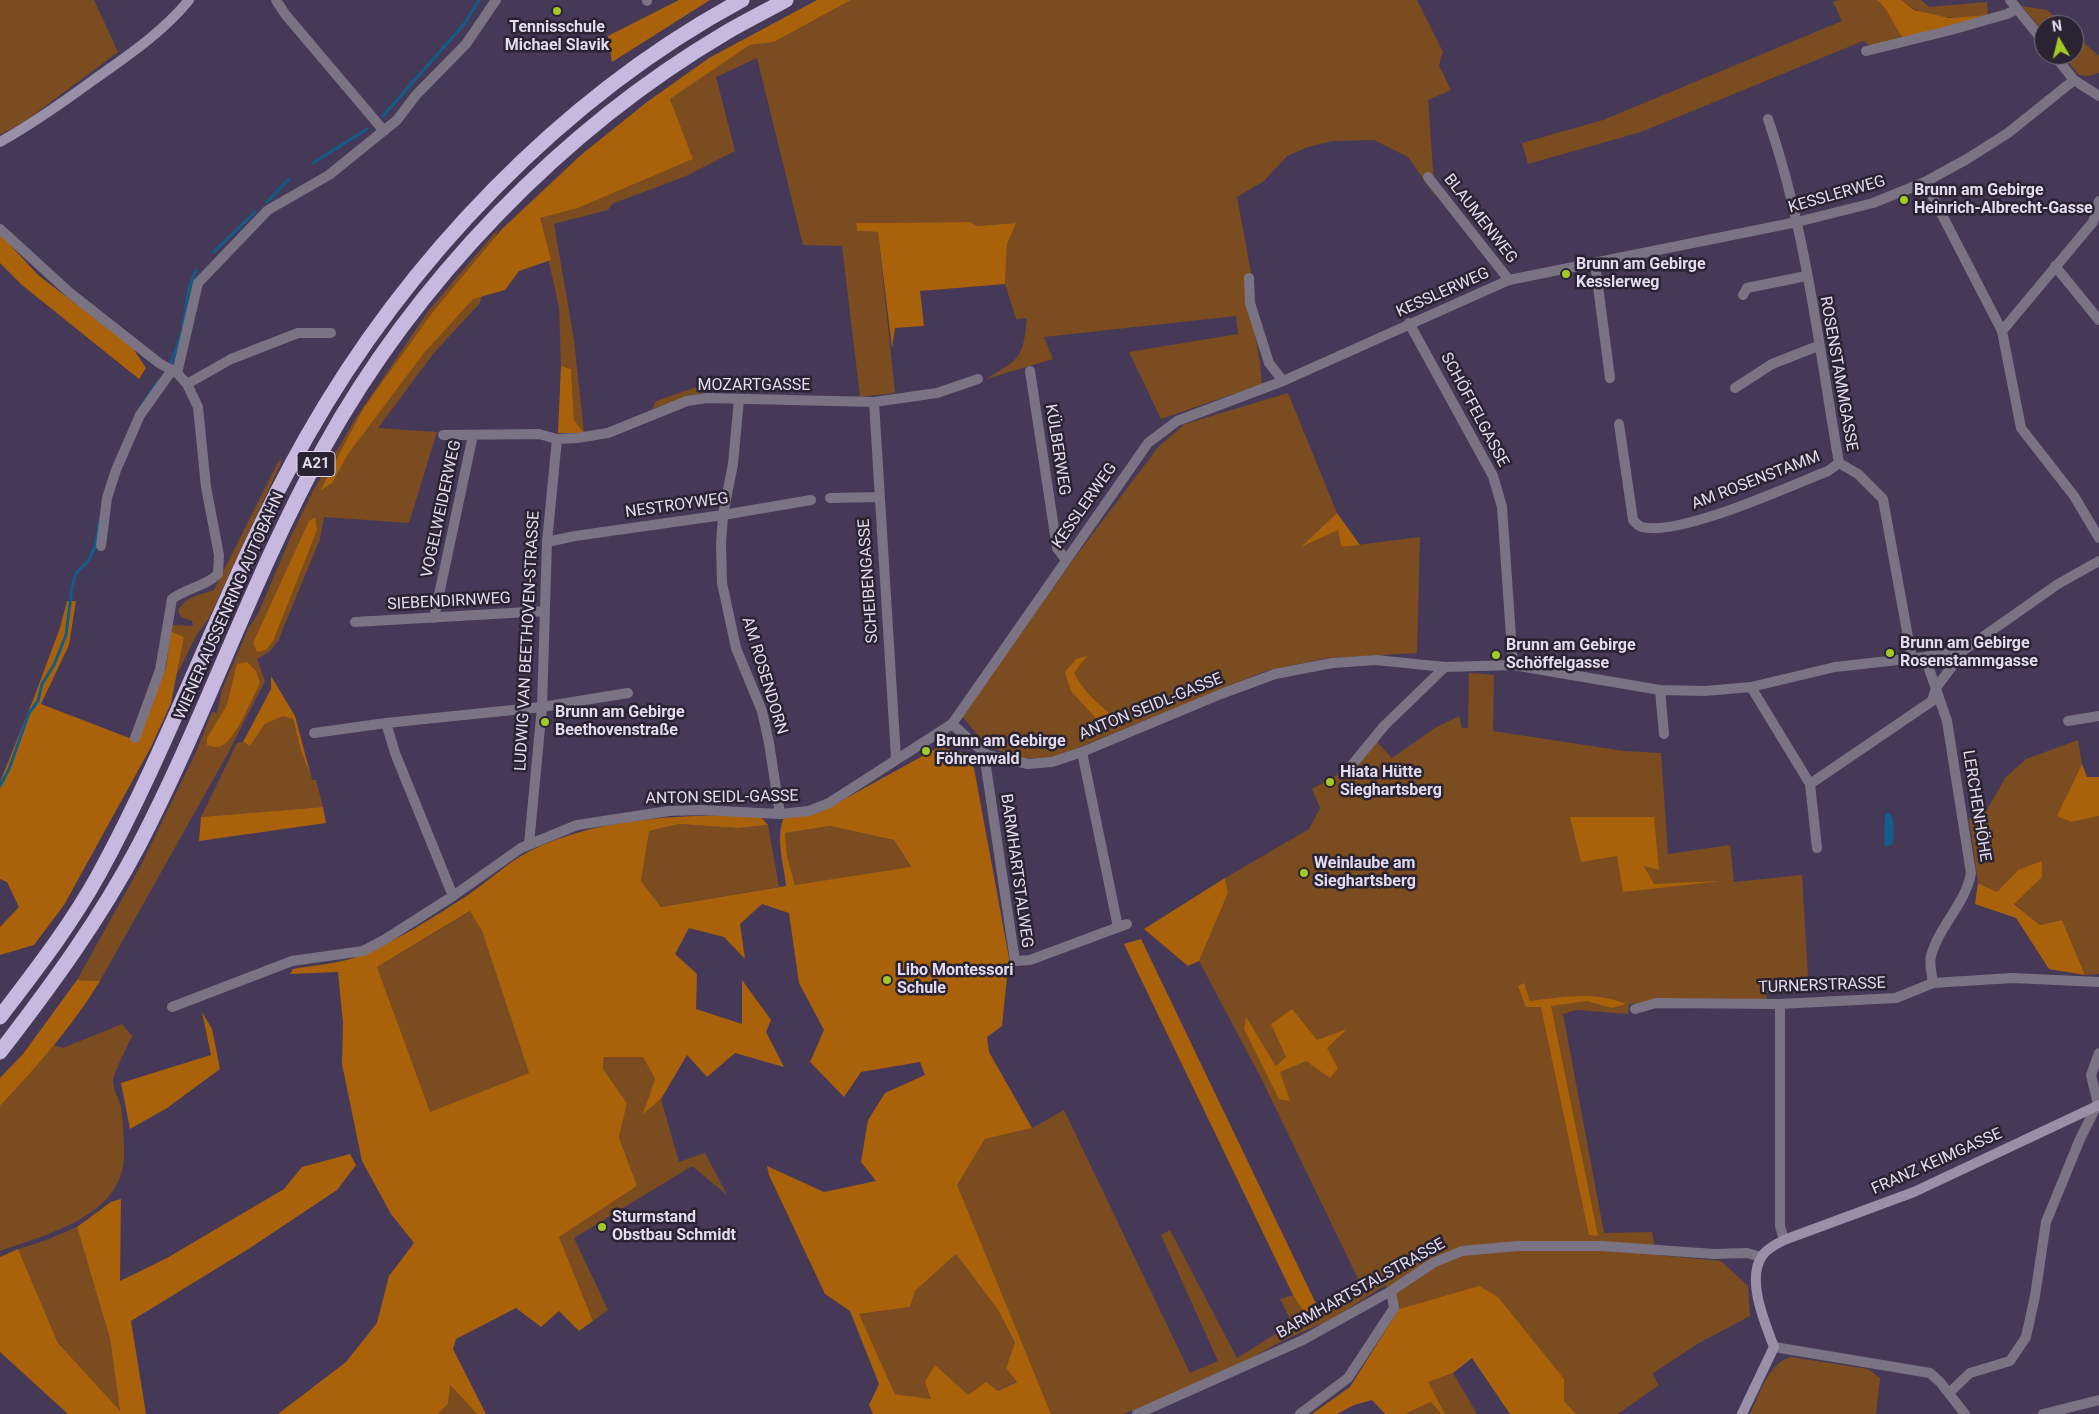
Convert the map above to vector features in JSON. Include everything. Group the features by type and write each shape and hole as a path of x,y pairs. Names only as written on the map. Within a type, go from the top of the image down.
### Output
{"highway":[{"name":"WIENER AUSSENRING AUTOBAHN","path":"0,1017 45,959 97,877 143,789 263,521 306,438 363,346 418,273 481,203 558,129 635,68 716,14 742,0"},
{"name":"WIENER AUSSENRING AUTOBAHN","path":"0,1052 63,970 115,889 162,797 282,530 324,447 375,365 434,286 496,216 570,146 645,86 726,33 786,0"}],"main road":[{"path":"0,142 28,127 146,42 163,28 189,0"},
{"name":"FRANZ KEIMGASSE","path":"1761,1257 1771,1247 1784,1240 1914,1192 2098,1106"},
{"path":"1742,1414 1774,1347 1758,1304 1756,1280 1761,1257"}],"street":[{"path":"276,0 285,14 384,131"},
{"path":"101,546 107,498 120,462 140,415 170,369 198,283 268,210 329,175 384,131 466,44 496,0"},
{"path":"2010,0 2034,30"},
{"path":"1866,51 1960,27 2017,9"},
{"path":"2062,65 2074,80 2095,93 2099,83"},
{"name":"KESSLERWEG","path":"952,724 1148,443 1176,421 1283,381 1409,323 1509,280 1797,222 1873,203 1925,182 2008,133 2074,80"},
{"name":"ROSENSTAMMGASSE","path":"1768,119 1786,172 1797,222 1839,463 1858,474 1883,499 1912,659"},
{"name":"BLAUMENWEG","path":"1428,176 1509,280"},
{"path":"1925,182 2002,331 2021,428 2074,496 2099,538"},
{"path":"2002,331 2093,222 2099,201"},
{"path":"0,228 70,292 170,369 186,384 198,407 206,487 219,555 218,574 196,588 182,591 172,599 160,670 135,738"},
{"path":"1595,263 1610,378"},
{"path":"2056,266 2099,320"},
{"path":"1743,295 1747,288 1806,276"},
{"path":"1249,278 1250,303 1268,363 1283,381"},
{"name":"SCHÖFFELGASSE","path":"1409,323 1493,476 1502,507 1513,665"},
{"path":"186,384 231,359 298,333 331,333"},
{"path":"1735,388 1772,364 1818,346"},
{"name":"KÜLBERWEG","path":"1030,372 1057,548 1066,560"},
{"name":"MOZARTGASSE","path":"443,435 539,434 557,439 608,433 687,401 707,398 874,402 937,392 978,379"},
{"name":"AM ROSENDORN","path":"739,399 733,464 723,515 720,544 722,583 736,648 764,719 780,814"},
{"name":"SCHEIBENGASSE","path":"874,402 878,497 896,758"},
{"name":"AM ROSENSTAMM","path":"1619,424 1634,520 1640,526 1651,528 1699,521 1828,471 1839,463"},
{"name":"VOGELWEIDERWEG","path":"434,618 473,435"},
{"name":"LUDWIG VAN BEETHOVEN-STRASSE","path":"529,844 542,707 547,542 557,439"},
{"path":"830,498 878,497"},
{"name":"NESTROYWEG","path":"547,542 575,536 723,515 811,500"},
{"name":"ANTON SEIDL-GASSE","path":"986,755 1028,764 1052,762 1082,752 1221,694 1275,674 1332,663 1367,661 1446,667 1513,665 1660,690 1705,691 1751,687 1835,667 1925,658 1964,650 2058,584 2099,561"},
{"name":"SIEBENDIRNWEG","path":"355,622 545,611"},
{"path":"1810,784 1932,701 1936,688 1964,650"},
{"name":"LERCHENHÖHE","path":"1925,658 1947,721 1971,873 1969,887 1942,930 1931,958 1933,983"},
{"path":"1352,765 1384,726 1446,667"},
{"path":"1751,687 1810,784 1817,848"},
{"path":"1660,690 1664,734"},
{"path":"314,733 386,723 542,707 628,693"},
{"path":"2068,721 2099,716"},
{"path":"386,723 395,753 453,896"},
{"path":"952,724 986,755"},
{"name":"ANTON SEIDL-GASSE","path":"172,1007 292,961 363,951 384,940 453,896 529,844 577,825 669,811 700,810 780,814 809,811 829,804 896,758 952,724"},
{"name":"BARMHARTSTALWEG","path":"986,755 986,767 1015,961 1030,960 1123,926 1082,752"},
{"name":"TURNERSTRASSE","path":"1635,1009 1656,1003 1780,1004 1896,998 1933,983 2012,978 2099,982"},
{"path":"1780,1004 1780,1226 1784,1240"},
{"path":"1949,1393 1970,1373 2010,1361 2026,1336 2035,1296 2046,1222 2080,1139 2098,1106 2091,1075 2099,1054"},
{"name":"BARMHARTSTALSTRASSE","path":"1137,1414 1303,1340 1391,1291 1433,1263 1462,1252 1517,1246 1602,1246 1714,1254 1747,1253 1761,1257"},
{"path":"1300,1414 1348,1378 1394,1308 1391,1291"},
{"path":"1774,1347 1930,1373 1965,1414"},
{"path":"2044,1414 2099,1400"}],"shaded area":[{"path":"0,0 94,0 118,52 24,122 0,135"},
{"path":"679,0 710,0 612,62 608,36"},
{"path":"817,0 851,0 774,42 750,45 670,99 693,159 578,208 540,218 551,260 519,271 505,290 473,299 424,353 348,454 332,483 320,491 363,409 432,313 502,229 581,155 647,102 709,58"},
{"path":"851,0 1417,0 1443,52 1439,65 1451,90 1428,100 1435,196 1408,157 1374,140 1332,141 1308,147 1287,156 1264,181 1237,197 1251,273 1245,277 1262,384 1161,419 1129,352 1238,334 1236,316 1044,337 1053,359 986,379 1013,361 1018,356 1024,342 1027,318 1016,319 1005,284 1007,244 1015,223 976,226 971,222 856,223 857,231 878,232 895,393 860,397 842,246 803,245 757,58 716,77 735,151 686,176 612,204 608,210 554,224 574,340 584,433 574,420 571,369 561,366 559,307 539,218 578,208 693,159 670,99 750,45 774,42"},
{"path":"1838,0 1877,0 1888,12 1904,39 1871,46 1863,41 1641,132 1528,164 1522,143 1603,120 1842,21 1833,2"},
{"path":"1877,0 1901,0 1914,10 1949,18 1988,15 1904,39 1885,8"},
{"path":"1901,0 1921,0 1929,7 1987,2 1988,15 1942,17 1921,12"},
{"path":"2022,6 2047,10 2053,15 2034,15 2034,21"},
{"path":"2084,43 2099,56 2099,73 2089,76 2079,75 2070,65 2084,65"},
{"path":"971,222 976,226 1016,223 1007,244 1005,284 920,291 924,326 895,328 892,348 878,232 857,231 856,223"},
{"path":"498,229 480,303 433,354 378,428 437,432 409,523 324,517 320,539 278,641 269,652 257,659 265,681 228,753 100,981 77,980 142,863 196,752 212,712 217,713 222,690 248,629 258,614 291,536 314,489 356,418 429,310"},
{"path":"0,234 38,275 132,347 146,368 139,379 22,285 0,263"},
{"path":"561,366 571,369 574,420 584,433 558,433"},
{"path":"714,381 707,391 652,409 656,401"},
{"path":"1288,393 1337,513 1303,546 1338,529 1341,547 1420,537 1417,653 1327,658 1266,671 1053,758 1021,758 987,746 962,716 1073,560 1159,446 1185,424"},
{"path":"279,460 282,461 209,618 196,636 177,674 184,637 171,631 172,625 193,626 192,621 181,617 178,611 189,600 214,590"},
{"path":"1337,513 1360,545 1341,547 1338,530 1301,547"},
{"path":"315,517 317,530 273,641 266,650 257,652 253,643 309,521"},
{"path":"67,601 76,601 69,645 41,704 137,741 166,668 171,631 184,637 171,703 151,747 64,905 34,945 0,955 0,927 19,907 7,882 0,879 0,782 60,628"},
{"path":"1087,656 1074,673 1084,688 1103,708 1126,721 1119,725 1103,726 1071,691 1065,672 1076,659"},
{"path":"247,662 256,671 260,683 234,734 219,747 207,745 207,738 227,705 237,664"},
{"path":"1469,673 1494,675 1493,731 1624,751 1661,753 1668,854 1730,845 1734,882 1802,875 1809,993 1766,993 1767,1002 1658,1001 1629,1004 1628,1014 1577,1010 1563,1014 1604,1233 1652,1232 1656,1255 1721,1261 1748,1286 1750,1316 1699,1343 1652,1374 1659,1385 1618,1414 1576,1414 1564,1401 1498,1297 1479,1287 1399,1309 1385,1285 1334,1318 1284,1340 1242,1363 1145,1406 1123,1414 1051,1414 956,1185 985,1139 1032,1128 1064,1110 1190,1373 1218,1361 1161,1235 1170,1230 1237,1358 1277,1333 1289,1317 1280,1299 1293,1295 1306,1315 1320,1312 1363,1289 1261,1078 1199,961 1228,893 1225,878 1309,829 1320,808 1312,789 1342,772 1377,742 1392,758 1435,728 1459,716 1462,728 1468,728"},
{"path":"271,676 295,716 312,780 301,751 293,719 283,716 265,724 250,746 243,742 271,689"},
{"path":"283,715 293,719 301,751 312,780 316,780 323,807 201,817 237,743 243,742 250,746 265,724"},
{"path":"2078,740 2082,764 2058,816 2071,822 2099,816 2099,974 2085,975 2062,920 2040,925 2014,903 2042,877 2018,870 1997,892 1978,883 1969,819 1987,810 2005,778 2026,759"},
{"path":"939,747 961,752 974,768 1009,958 1002,1026 987,1037 989,1052 1032,1128 985,1139 957,1185 1051,1414 873,1414 869,1405 879,1384 850,1311 825,1294 769,1175 767,1166 824,1192 876,1181 861,1162 868,1120 885,1093 925,1075 920,1062 861,1072 844,1097 810,1062 824,1030 799,983 789,913 762,904 740,924 745,959 724,937 689,928 675,954 697,974 696,1009 742,1024 742,980 771,1020 766,1032 784,1067 735,1053 707,1077 687,1055 661,1099 643,1114 655,1079 643,1057 604,1057 603,1069 627,1103 619,1137 637,1186 559,1237 593,1321 579,1331 559,1311 541,1327 516,1308 456,1339 453,1349 486,1414 477,1414 450,1385 448,1404 438,1414 278,1414 346,1362 377,1323 389,1276 414,1243 391,1214 362,1161 342,1064 343,1023 338,972 290,974 293,969 343,961 373,950 442,912 530,851 556,840 613,824 673,817 760,816 768,825 738,828 679,824 649,831 641,881 661,907 786,886 780,842 781,825 784,817 821,812","holes":["830,826 894,840 911,867 795,885 787,856 785,833","470,911 482,931 529,1073 430,1112 377,967","956,1254 998,1310 1015,1343 1006,1368 1017,1382 998,1391 986,1382 968,1395 935,1365 925,1382 931,1399 895,1394 859,1314 910,1307 915,1291"]},
{"path":"2082,764 2087,777 2099,777 2099,816 2071,822 2057,816"},
{"path":"323,807 326,823 199,841 201,817"},
{"path":"1570,817 1654,817 1659,870 1644,866 1654,884 1721,881 1623,892 1617,856 1581,862"},
{"path":"679,824 738,828 768,825 779,887 661,907 641,881 648,831"},
{"path":"830,826 894,840 911,868 795,885 787,856 785,833"},
{"path":"2042,861 2042,877 2014,904 2040,925 2062,920 2085,975 2049,969 2016,918 1975,904 1978,883 1997,892 2018,870"},
{"path":"1225,878 1228,893 1199,961 1188,966 1144,929"},
{"path":"471,911 482,931 529,1073 429,1113 377,967"},
{"path":"1141,939 1320,1312 1306,1315 1293,1295 1124,944"},
{"path":"77,980 100,981 66,1030 0,1106 0,1078 23,1054"},
{"path":"1524,983 1530,1001 1590,996 1602,997 1626,1004 1612,1008 1587,1001 1551,1006 1598,1236 1589,1235 1541,1007 1526,1007 1518,986"},
{"path":"1292,1009 1317,1040 1347,1029 1327,1048 1338,1068 1330,1078 1306,1061 1280,1072 1290,1101 1279,1099 1244,1029 1246,1017 1276,1066 1286,1057 1271,1024"},
{"path":"202,1012 212,1029 220,1069 167,1108 130,1129 121,1083 211,1055"},
{"path":"122,1024 132,1036 113,1081 121,1107 124,1152 121,1174 112,1192 98,1207 80,1219 60,1229 0,1251 0,1106 54,1045 63,1048"},
{"path":"605,1056 643,1057 655,1079 644,1113 661,1099 679,1162 705,1153 727,1195 692,1166 574,1238 608,1310 593,1321 559,1237 637,1186 619,1136 627,1103 603,1069"},
{"path":"350,1154 356,1165 337,1190 250,1248 131,1321 146,1414 68,1414 0,1352 0,1257 18,1249 58,1343 120,1411 110,1339 77,1227 111,1202 121,1199 120,1281 167,1258 284,1189 302,1167"},
{"path":"77,1227 110,1339 120,1412 58,1343 18,1249 44,1241"},
{"path":"956,1254 998,1310 1015,1344 1006,1368 1017,1381 998,1391 986,1383 968,1396 931,1399 895,1394 859,1314 910,1307 915,1291"},
{"path":"1479,1286 1498,1297 1564,1379 1564,1401 1576,1414 1510,1414 1472,1358 1453,1373 1428,1382 1445,1414 1441,1414 1431,1402 1405,1414 1385,1414 1372,1400 1354,1405 1337,1414 1312,1414 1350,1387 1399,1309"},
{"path":"1791,1357 1868,1369 1880,1378 1876,1414 1750,1414 1771,1372 1783,1360"},
{"path":"1453,1373 1477,1414 1445,1414 1427,1382"},
{"path":"449,1384 477,1414 438,1414 448,1404"},
{"path":"1431,1402 1441,1414 1405,1414"}],"water":[{"path":"1888,812 1891,814 1894,832 1892,844 1887,847 1884,844 1885,814"}],"waterway":[{"path":"383,116 465,23 479,0"},
{"path":"313,163 367,129"},
{"path":"267,202 289,179"},
{"path":"214,252 255,212"},
{"path":"183,326 189,288 196,270"},
{"path":"170,366 182,332"},
{"path":"137,413 158,381"},
{"path":"0,786 9,769 29,713 38,701 42,684 54,665 66,635 72,587 76,573 88,561 95,547 99,522"}],"place":[{"name":"Tennisschule Michael Slavik","path":"557,11"},
{"name":"Brunn am Gebirge Heinrich-Albrecht-Gasse","path":"1904,200"},
{"name":"Brunn am Gebirge Kesslerweg","path":"1566,274"},
{"name":"Brunn am Gebirge Rosenstammgasse","path":"1890,653"},
{"name":"Brunn am Gebirge Schöffelgasse","path":"1496,655"},
{"name":"Brunn am Gebirge Beethovenstraße","path":"545,722"},
{"name":"Brunn am Gebirge Föhrenwald","path":"926,751"},
{"name":"Hiata Hütte Sieghartsberg","path":"1330,782"},
{"name":"Weinlaube am Sieghartsberg","path":"1304,873"},
{"name":"Libo Montessori Schule","path":"887,980"},
{"name":"Sturmstand Obstbau Schmidt","path":"602,1227"}]}
